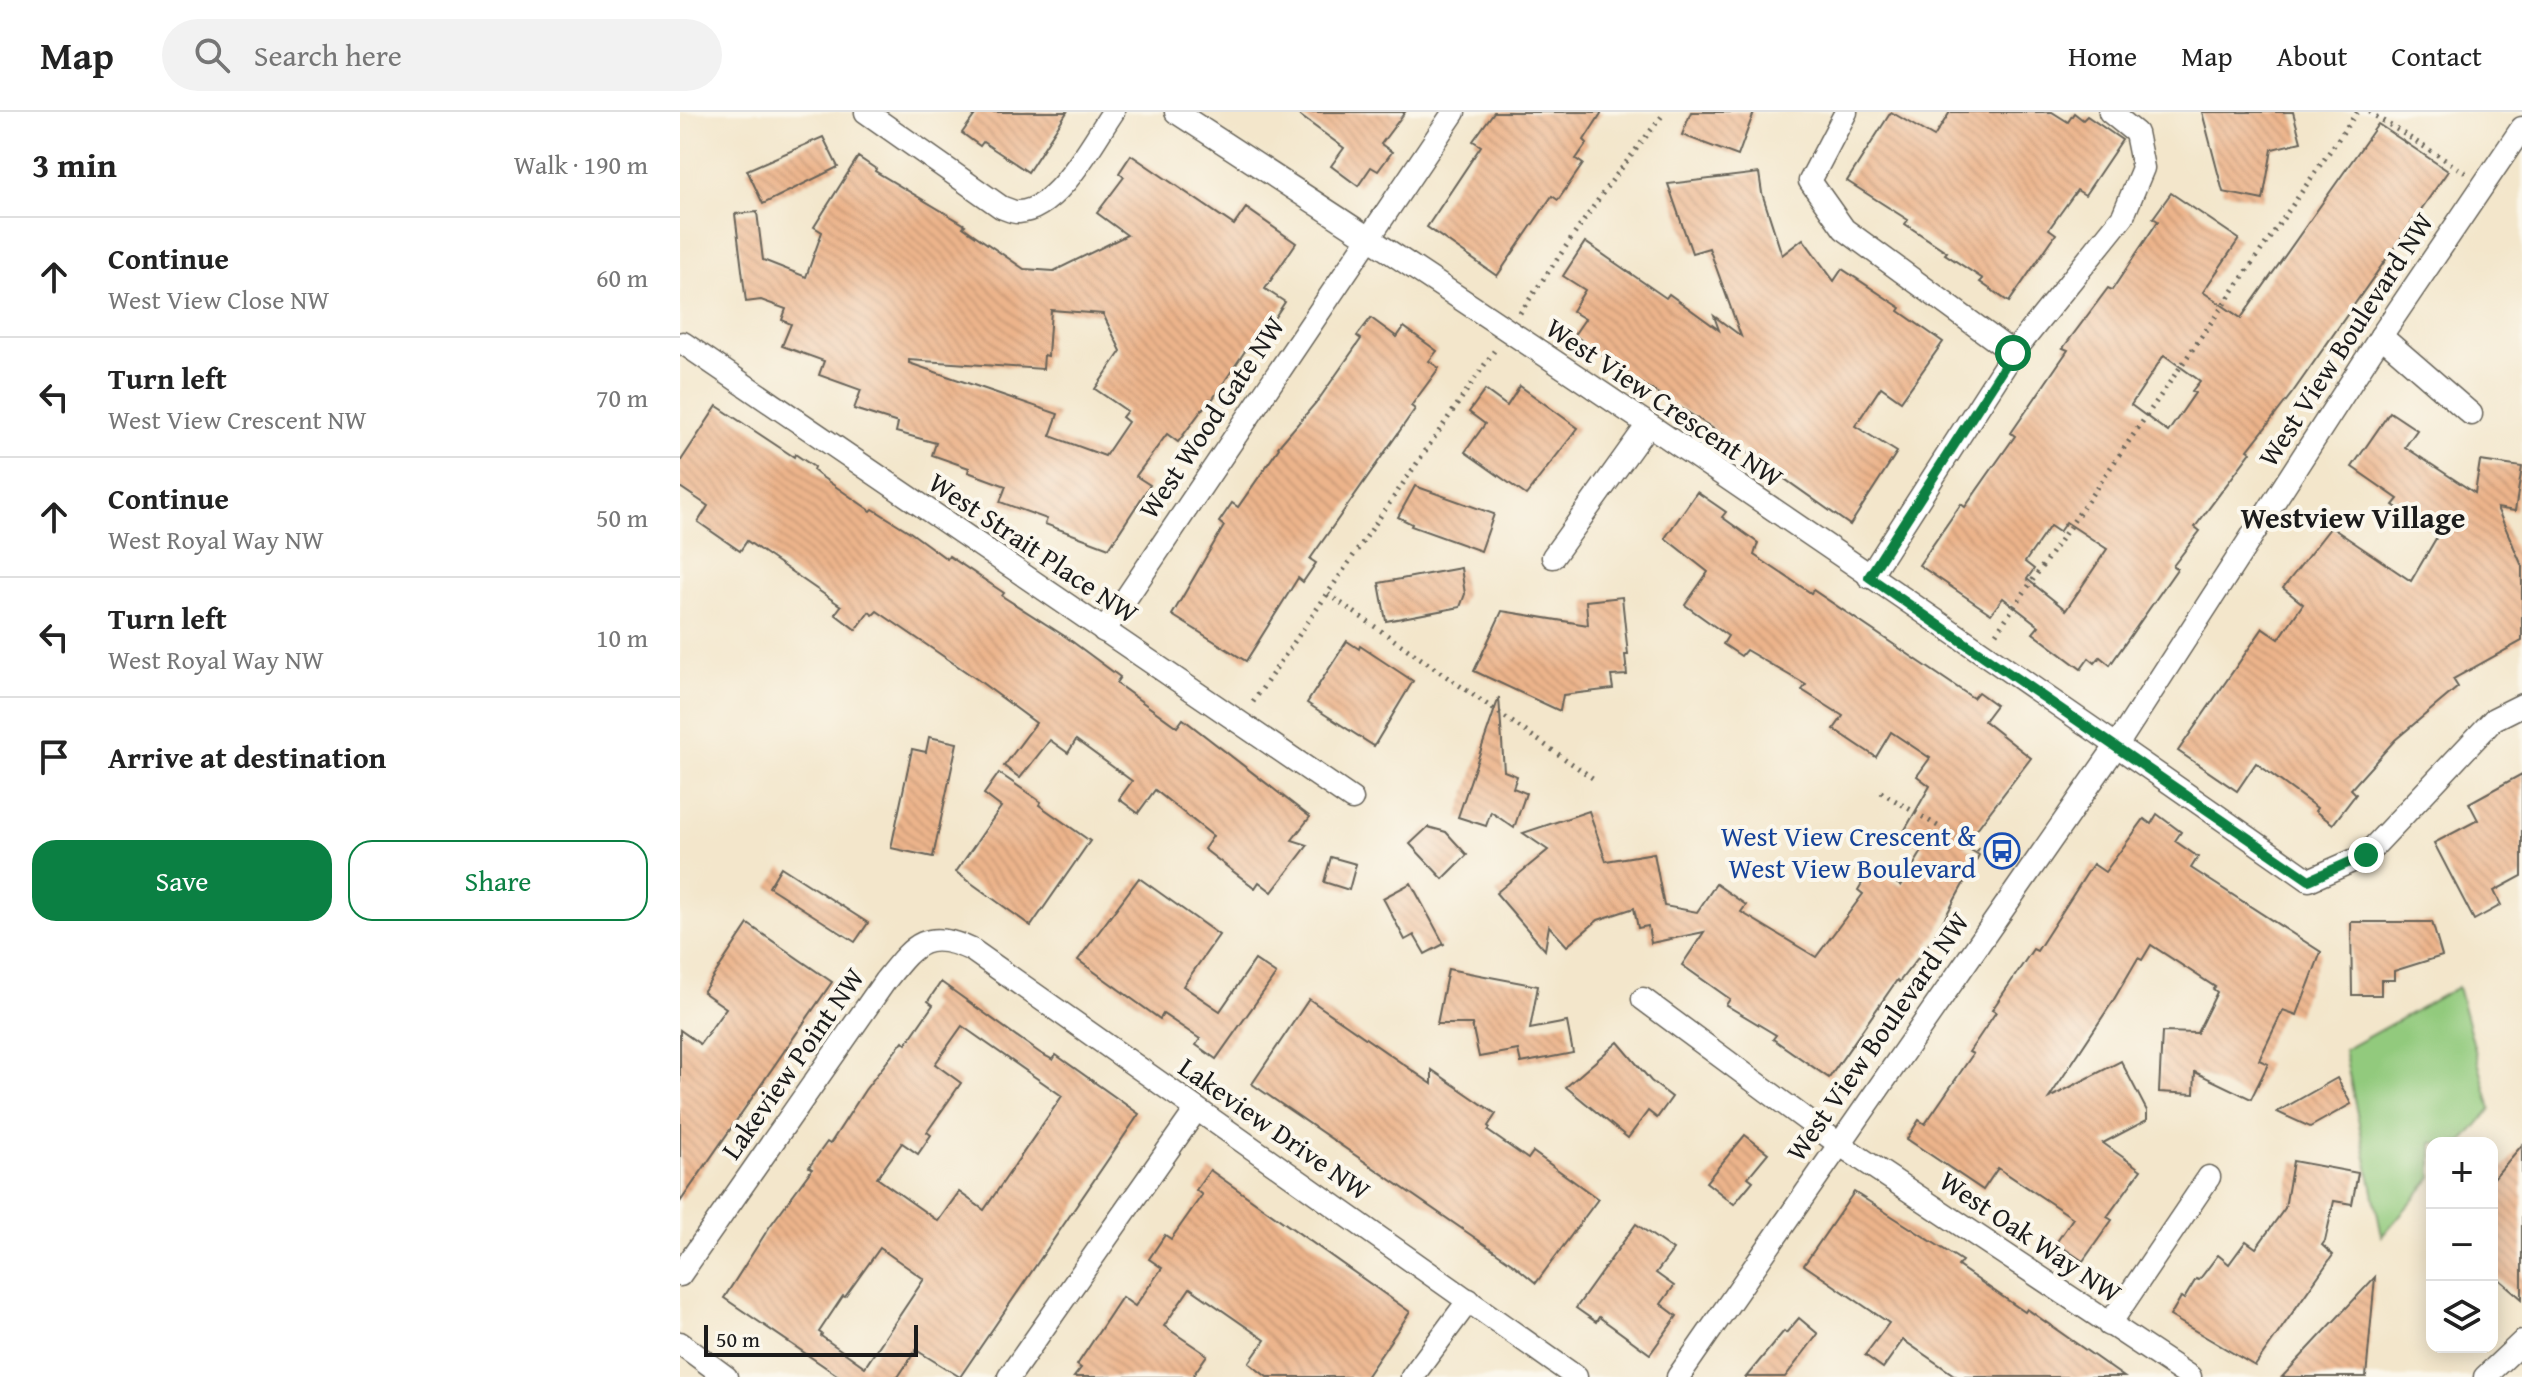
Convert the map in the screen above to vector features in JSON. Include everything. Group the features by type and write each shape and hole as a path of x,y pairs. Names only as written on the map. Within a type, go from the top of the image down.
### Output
{"street":[{"path":"866,112 1001,207 1017,213 1047,200 1063,185 1113,112"},
{"name":"West View Crescent NW","path":"1176,112 1368,236 2117,745 2309,880 2366,855 2494,719 2522,705"},
{"name":"West Wood Gate NW","path":"1104,631 1454,112"},
{"path":"1846,112 1810,181 1844,229 2013,353"},
{"path":"1869,577 2013,353 2123,216 2143,168 2136,133 2110,112"},
{"name":"West View Boulevard NW","path":"1678,1377 2117,745 2381,336 2522,128"},
{"path":"2381,336 2471,414"},
{"name":"West Strait Place NW","path":"683,343 1352,799"},
{"path":"1553,557 1647,426"},
{"name":"Lakeview Drive NW","path":"936,939 955,942 972,950 1576,1377"},
{"name":"Lakeview Point NW","path":"680,1275 885,981 909,951 922,942 936,939"},
{"name":"West Oak Way NW","path":"1643,999 1839,1144 2190,1377"},
{"path":"1009,1377 1196,1110"},
{"path":"2109,1325 2209,1177"},
{"path":"1412,1377 1469,1300"},
{"path":"2485,1377 2522,1342"},
{"path":"680,1343 726,1377"}],"path":[{"path":"1238,722 1607,187 1665,112"},
{"path":"1982,653 2357,112"},
{"path":"2369,112 2484,184"},
{"path":"1328,594 1594,779"},
{"path":"1881,792 2024,878"}],"green space":[{"path":"2458,987 2491,1109 2467,1137 2426,1137 2426,1185 2382,1236 2344,1050"}],"building":[{"path":"977,112 1067,112 1028,172 983,142 980,146 962,133"},
{"path":"1295,112 1405,112 1381,144 1392,152 1378,171 1371,167 1358,186 1331,166 1344,148"},
{"path":"1494,112 1602,112 1576,159 1583,164 1558,200 1552,196 1497,276 1427,227 1481,146 1473,141"},
{"path":"1691,112 1754,112 1738,156 1682,135"},
{"path":"1891,112 1934,137 1950,112 2052,112 2068,122 2074,113 2083,120 2087,116 2122,140 2085,195 2077,190 2049,229 2056,234 2009,302 1980,282 1983,279 1945,254 1947,252 1905,224 1908,220 1847,181"},
{"path":"2202,112 2293,112 2301,142 2272,149 2263,200 2223,192"},
{"path":"2378,124 2448,171 2195,527 2200,531 2173,566 2177,569 2110,665 2100,657 2095,663 2089,658 2081,669 2033,633 2039,626 2003,598 1991,614 1919,565 1961,504 1965,507 2015,436 2011,433 2068,350 2063,348 2108,288 2112,290 2158,221 2153,218 2171,193 2239,239 2203,292 2241,318","holes":["2164,355 2200,381 2168,432 2131,405","2066,522 2107,549 2066,610 2027,579 2034,569 2025,562 2050,526 2059,532"]},
{"path":"823,137 838,167 763,204 747,170"},
{"path":"1131,155 1234,225 1246,208 1296,243 1265,289 1285,302 1273,320 1268,317 1212,400 1178,442 1167,434 1136,476 1150,485 1109,548 1045,524 1047,519 1000,502 1006,486 932,455 936,443 896,432 898,423 854,409 861,390 819,375 824,361 782,346 791,324 782,320 786,309 761,300 746,302 735,214 757,212 763,260 806,277 822,232 814,227 858,157 875,171 965,225 963,227 1024,269 1054,271 1127,235 1097,213 1124,177 1119,173","holes":["1051,310 1103,314 1121,351 1095,389 1127,411 1122,417 1128,422 1105,456 1050,436 1058,414 909,363 909,360 1043,369 1044,355 1048,356"]},
{"path":"1759,173 1762,193 1782,255 1803,239 1834,281 1842,269 1901,308 1899,311 1943,342 1901,401 1881,387 1855,426 1897,452 1850,525 1574,335 1585,319 1572,311 1585,290 1563,276 1585,242 1666,298 1669,294 1719,330 1714,316 1741,336 1709,248 1692,253 1668,184"},
{"path":"1371,318 1397,337 1404,327 1437,351 1429,361 1439,368 1411,406 1415,409 1310,559 1316,563 1303,582 1298,578 1246,661 1172,615 1224,526 1219,522 1232,503 1238,507 1278,447 1319,399 1361,339 1357,336"},
{"path":"1520,386 1578,428 1526,495 1465,452 1485,424 1469,412 1485,390 1507,406"},
{"path":"717,406 794,457 795,454 871,511 873,509 1004,593 1002,596 1066,637 1120,677 1116,683 1177,727 1183,719 1310,817 1292,840 1308,845 1272,892 1259,882 1255,888 1204,849 1213,836 1155,790 1138,813 1119,799 1132,781 1076,740 1068,753 1050,740 1020,778 1004,766 1036,723 877,611 873,615 869,612 856,630 835,614 841,606 747,541 740,551 698,522 708,506 680,487 680,462"},
{"path":"2390,412 2417,430 2405,447 2475,493 2480,461 2522,467 2515,511 2497,508 2522,566 2522,641 2453,679 2458,687 2395,740 2351,789 2356,794 2333,824 2315,811 2317,808 2256,763 2237,791 2178,751 2263,628 2279,639 2303,604 2283,588 2331,527 2411,581 2438,535 2393,505 2398,499 2352,467"},
{"path":"1415,486 1494,514 1481,551 1411,526 1398,517"},
{"path":"1697,492 1726,512 1722,517 1758,543 1754,555 1811,593 1813,590 1973,698 1978,692 1996,705 1984,721 2031,758 1964,846 1979,855 1935,936 1899,982 1897,980 1829,1078 1773,1039 1776,1035 1726,1005 1730,999 1682,965 1704,932 1651,943 1648,926 1638,928 1634,908 1598,920 1567,946 1549,926 1545,950 1496,893 1548,850 1523,833 1589,811 1606,861 1654,853 1664,906 1697,912 1716,884 1746,905 1741,912 1816,957 1863,894 1858,890 1871,868 1901,886 1924,848 1902,835 1930,786 1917,776 1930,758 1891,732 1876,757 1834,729 1843,716 1802,690 1806,685 1746,650 1741,656 1723,644 1728,636 1685,605 1708,572 1665,538"},
{"path":"1461,568 1465,594 1460,607 1386,621 1379,583"},
{"path":"1622,597 1627,675 1611,676 1613,689 1563,695 1560,711 1474,671 1502,611 1588,625 1586,601"},
{"path":"1347,641 1359,649 1360,646 1413,681 1374,746 1307,703"},
{"path":"1499,697 1504,771 1517,776 1513,788 1526,793 1514,828 1491,812 1486,826 1458,817"},
{"path":"929,737 957,743 933,857 891,848 912,749 926,752"},
{"path":"999,773 1090,841 1031,926 956,872 1001,807 984,794"},
{"path":"2522,774 2522,876 2494,891 2501,905 2474,920 2434,843 2478,820 2469,803"},
{"path":"2157,814 2181,832 2175,841 2198,857 2191,868 2321,952 2297,1015 2283,1010 2259,1060 2268,1064 2251,1099 2195,1072 2194,1094 2159,1092 2162,1032 2197,1033 2217,992 2213,989 2215,987 2151,945 2142,960 2138,958 2049,1098 2121,1061 2147,1111 2147,1120 2103,1143 2141,1170 2107,1217 2112,1220 2083,1261 2056,1243 2073,1218 1998,1168 1983,1190 1907,1139 1919,1120 1925,1124 1973,1054 1969,1052 1996,1012 1992,1010 2033,949 2037,951 2093,864 2105,872 2144,819 2151,824"},
{"path":"1428,827 1446,832 1467,855 1443,879 1410,844"},
{"path":"1331,857 1356,864 1349,890 1324,882"},
{"path":"781,867 868,923 855,942 769,887"},
{"path":"1139,878 1219,935 1183,986 1220,1011 1255,960 1276,974 1216,1059 1196,1045 1200,1039 1163,1014 1160,1019 1078,960"},
{"path":"1411,883 1444,944 1425,954 1414,935 1405,940 1383,898"},
{"path":"2351,922 2432,922 2442,956 2394,971 2394,980 2381,980 2381,995 2352,995"},
{"path":"748,924 832,982 680,1202 680,1030 700,1044 726,1008 703,992"},
{"path":"1448,969 1538,986 1530,1029 1567,1022 1573,1053 1521,1063 1518,1050 1479,1057 1472,1024 1437,1024"},
{"path":"941,982 1040,1053 1053,1060 1056,1055 1139,1114 960,1377 916,1350 898,1377 840,1377 724,1298 770,1226 812,1169 809,1167 827,1142 830,1144 865,1090 903,1041 906,1044 933,1005 928,1001","holes":["962,1026 1062,1096 984,1210 959,1192 938,1221 877,1178 902,1143 918,1154 931,1135 927,1132 961,1083 935,1064","880,1248 924,1279 865,1367 819,1332"]},
{"path":"1309,999 1432,1084 1432,1070 1496,1114 1488,1131 1528,1159 1533,1152 1598,1199 1536,1283 1252,1084"},
{"path":"1618,1042 1651,1081 1672,1097 1657,1118 1648,1111 1628,1138 1566,1087"},
{"path":"2337,1078 2351,1104 2310,1127 2277,1112"},
{"path":"1745,1135 1768,1153 1748,1177 1753,1181 1734,1204 1706,1182"},
{"path":"2522,1145 2522,1299 2498,1278 2498,1173"},
{"path":"2293,1161 2358,1173 2352,1204 2334,1201 2322,1245 2333,1255 2255,1366 2170,1316 2181,1297 2184,1299 2196,1279 2199,1280 2218,1255 2229,1264 2246,1241 2256,1248 2285,1208"},
{"path":"1210,1170 1410,1312 1366,1377 1267,1377 1249,1363 1265,1340 1190,1288 1164,1326 1207,1355 1192,1377 1074,1377 1081,1368 1077,1365 1122,1297 1135,1306 1162,1268 1149,1259 1165,1235 1171,1239 1202,1195 1196,1190"},
{"path":"1854,1192 1962,1261 1958,1266 2025,1312 2027,1309 2124,1377 1957,1377 1903,1340 1883,1368 1865,1355 1889,1323 1804,1265"},
{"path":"1636,1224 1673,1250 1656,1273 1674,1286 1661,1304 1677,1316 1650,1354 1599,1317 1596,1322 1576,1308"},
{"path":"2375,1277 2366,1377 2282,1377"},
{"path":"1799,1318 1818,1334 1785,1377 1746,1377 1784,1331 1786,1333"}],"place":[{"name":"West View Crescent & West View Boulevard","path":"2002,851"}],"district":[{"name":"Westview Village","path":"2353,517"}],"route":[{"path":"2013,353 1869,577 2309,880 2366,855"}]}
